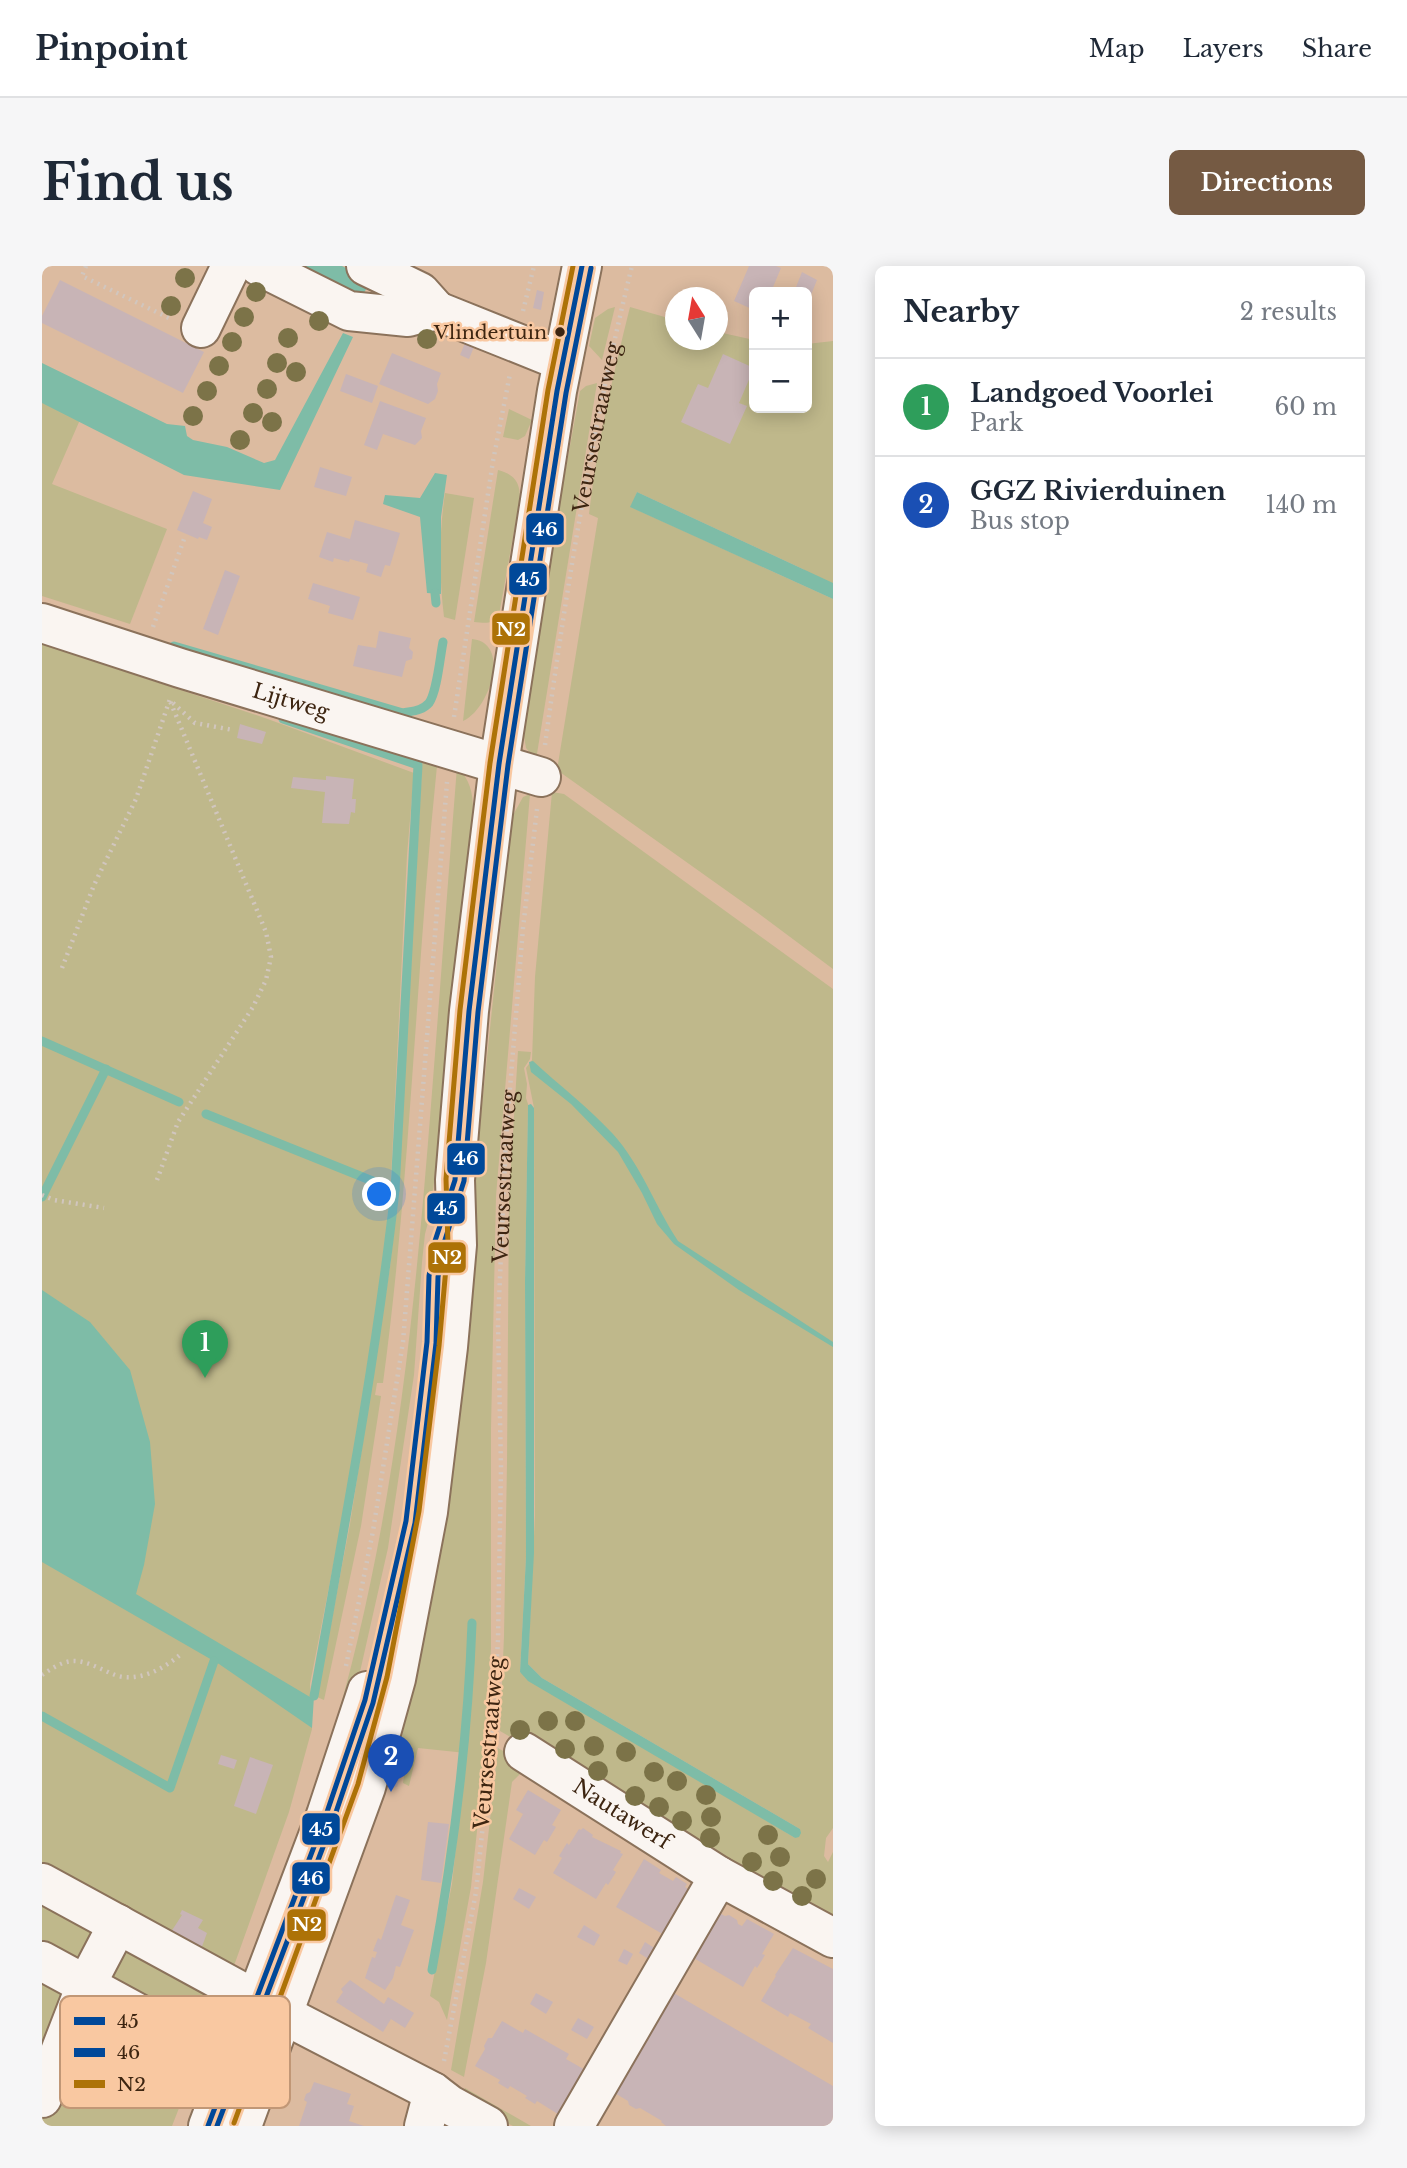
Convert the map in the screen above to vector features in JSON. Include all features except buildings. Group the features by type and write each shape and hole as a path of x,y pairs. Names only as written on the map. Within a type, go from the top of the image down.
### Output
{"main road":[{"path":"201,328 230,266"},
{"path":"259,266 349,311 408,317 437,311"},
{"path":"366,266 420,292 437,311 562,362"},
{"name":"Veursestraatweg","path":"273,1996 326,1815 365,1700 406,1521 427,1342 429,1276 435,1241 455,1180 469,1011 499,764 544,465 582,266"},
{"name":"Lijtweg","path":"42,623 168,676 450,749 541,777"},
{"name":"Nautawerf","path":"523,1752 719,1876 833,1938"},
{"path":"588,2121 719,1876"},
{"path":"42,1884 250,1996"},
{"path":"82,1996 118,1924"},
{"path":"42,1961 106,1996"},
{"path":"290,2020 428,2109 450,2105 488,2126"},
{"path":"42,2098 60,2052"},
{"name":"Veursestraatweg","path":"208,2126 215,2108"},
{"name":"Veursestraatweg","path":"243,2126 247,2108"}],"path":[{"path":"86,266 82,276 199,333 201,328"},
{"path":"344,1675 373,1531 402,1342 450,749 491,475 534,266"},
{"name":"Veursestraatweg","path":"428,2109 445,2058 475,1892 492,1732 498,1640 501,1480 498,1323 506,1138 523,928 560,634 607,370 632,266"},
{"path":"157,1180 178,1122 253,1007 266,980 271,957 266,932 152,629 184,539"},
{"path":"168,676 195,723 233,730"},
{"path":"62,968 94,885 136,799 168,676"},
{"path":"42,1195 54,1200 104,1208"},
{"path":"42,1675 56,1666 74,1661 119,1676 141,1676 168,1666 181,1654"}],"shaded area":[{"path":"615,307 602,360 589,346 595,318"},
{"path":"630,307 665,317 665,350 728,350 728,334 749,339 749,413 812,413 812,343 833,341 833,592 803,569 637,492 631,507 833,599 833,969 557,770 598,518 589,514 596,462"},
{"path":"597,383 536,760 526,748 523,731 549,561 580,391"},
{"path":"42,385 86,406 52,484 167,529 130,624 42,596"},
{"path":"509,409 532,420 525,436 518,440 503,437"},
{"path":"498,470 515,479 520,498 499,615 491,622 474,622"},
{"path":"445,493 474,498 455,620 444,617 442,602 441,539"},
{"path":"472,639 484,643 491,652 494,664 488,691 481,704 463,721"},
{"path":"42,644 265,718 414,773 407,855 391,1178 381,1291 360,1428 310,1684 312,1729 289,1812 231,1974 206,1996 60,1996 60,2108 179,2108 172,2126 42,2126"},
{"path":"423,751 438,756 392,1305 383,1383 377,1383 375,1395 381,1396 361,1526 324,1700 317,1697 350,1524 390,1267 398,1192"},
{"path":"457,767 470,787 473,810 431,1211 422,1262 414,1375 388,1548 357,1685 327,1752 368,1593 384,1512 408,1350 424,1186"},
{"path":"552,792 564,794 833,989 833,1828 826,1838 824,1856 828,1862 833,1852 833,1926 500,1731 507,1463 509,1198 518,1051 531,1052 524,1068 528,1104 525,1281 526,1557 520,1672 795,1838 800,1829 542,1678 528,1664 535,1515 534,1108 526,1068 532,1060 535,977"},
{"path":"530,794 496,1196 491,1428 491,1648 485,1756 471,1887 447,2020 439,2002 430,1996 452,1884 466,1753 418,1748 409,1786 403,1783 406,1762 397,1760 414,1679 473,1192 512,817 523,797"},
{"path":"498,1748 576,1794 526,1773 520,1774 512,1782 486,1963 464,2077 451,2070 483,1882"},
{"path":"465,2088 531,2126 513,2126 459,2098"}],"water":[{"path":"303,266 342,266 371,281 362,296"},
{"path":"343,333 353,337 280,490 184,475 42,403 42,363 167,424 185,426 187,436 193,440 227,447 264,463 275,460"},
{"path":"435,473 447,475 441,517 441,594 427,593 420,517 383,504 385,495 420,498"},
{"path":"637,492 833,583 833,599 630,507"},
{"path":"533,1061 594,1115 623,1146 678,1241 833,1342 833,1347 739,1290 674,1244 657,1224 618,1152 571,1104 531,1072 529,1062"},
{"path":"531,1104 534,1108 534,1553 528,1664 542,1678 800,1829 799,1837 795,1838 528,1681 520,1672 526,1557 525,1281 528,1105"},
{"path":"42,1290 90,1322 130,1370 150,1442 155,1504 136,1594 310,1697 314,1696 312,1728 219,1664 42,1562"}],"waterway":[{"path":"435,593 436,603"},
{"path":"174,646 403,713 426,706 432,698 443,642"},
{"path":"206,1114 395,1190 418,765 283,719"},
{"path":"42,1041 179,1102"},
{"path":"42,1197 106,1069"},
{"path":"314,1696 369,1381 395,1190"},
{"path":"432,1970 458,1797 472,1623"},
{"path":"42,1716 170,1788 214,1661"}],"transit line":[{"name":"N2","path":"280,1996 358,1784 387,1677 419,1511 448,1245 446,1179 460,1010 490,763 548,390 573,266"},
{"name":"45","path":"257,1996 326,1815 365,1700 406,1521 427,1342 429,1276 435,1241 455,1180 469,1011 499,764 557,391 582,266"},
{"name":"46","path":"266,1996 334,1818 373,1703 415,1523 436,1343 438,1277 444,1243 464,1181 478,1012 508,765 566,393 591,268"},
{"name":"45","path":"208,2126 215,2108"},
{"name":"46","path":"217,2126 224,2108"},
{"name":"N2","path":"234,2123 239,2108"}],"place":[{"name":"Vlindertuin","path":"560,332"},
{"name":"Landgoed Voorlei","path":"205,1378"},
{"name":"GGZ Rivierduinen","path":"391,1792"}]}
